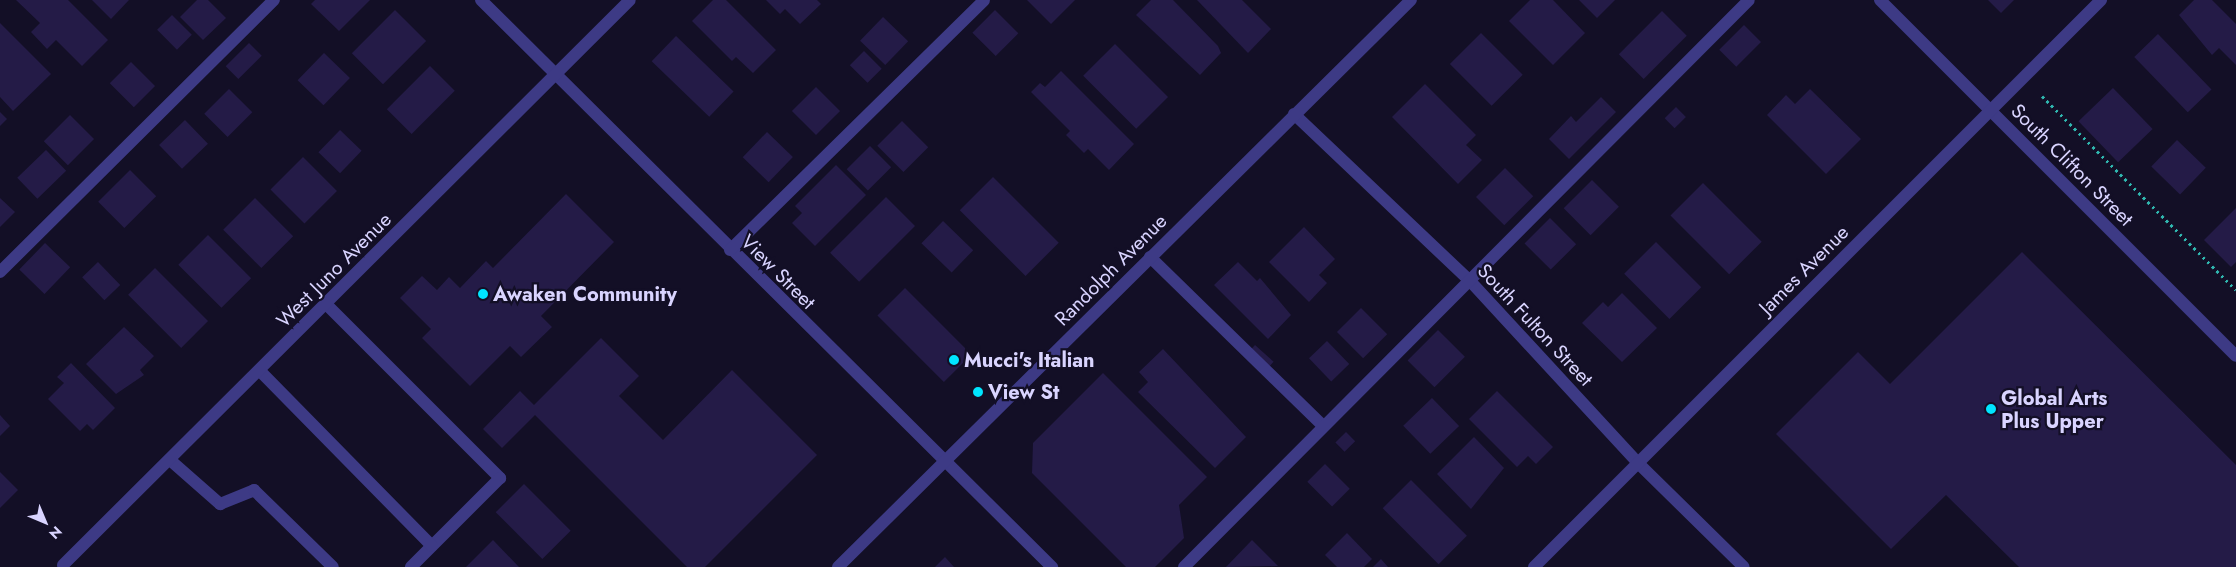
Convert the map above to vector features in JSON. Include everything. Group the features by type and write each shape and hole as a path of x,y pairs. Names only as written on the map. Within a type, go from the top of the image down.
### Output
{"street":[{"path":"0,272 274,0"},
{"name":"View Street","path":"481,0 553,75 1052,567"},
{"name":"West Juno Avenue","path":"62,565 327,305 553,75 630,0"},
{"path":"730,250 984,0"},
{"name":"Randolph Avenue","path":"838,567 1411,0"},
{"path":"1184,567 1471,282 1749,0"},
{"name":"South Clifton Street","path":"1880,0 2236,356"},
{"name":"James Avenue","path":"1534,567 2101,0"},
{"name":"South Fulton Street","path":"1294,114 1471,282 1638,463 1744,567"},
{"path":"1150,258 1324,426"},
{"path":"327,305 500,478 411,567"},
{"path":"260,371 432,546"},
{"path":"170,460 220,504 254,490 333,567"}],"path":[{"path":"2042,96 2236,290"}],"building":[{"path":"16,0 68,0 108,40 82,66 56,40 47,49 31,32 40,23"},
{"path":"92,0 129,0 111,19"},
{"path":"197,0 208,0 226,18 203,40 180,17"},
{"path":"315,0 370,0 339,31 311,4"},
{"path":"713,0 726,0 776,50 753,73 736,57 732,61 692,21"},
{"path":"766,0 817,0 821,4 800,24 785,9 780,14"},
{"path":"1027,0 1075,0 1051,24"},
{"path":"1151,0 1173,0 1218,46 1221,53 1200,75 1136,15"},
{"path":"1197,0 1242,0 1271,29 1248,53"},
{"path":"1530,0 1553,0 1585,33 1553,65 1509,21"},
{"path":"1579,0 1615,0 1597,18"},
{"path":"1988,0 2014,0 2001,13"},
{"path":"2194,0 2212,0 2236,24 2236,65 2219,48 2212,55 2179,15"},
{"path":"395,10 426,41 383,84 352,53"},
{"path":"995,10 1018,33 996,56 972,33"},
{"path":"1662,11 1687,36 1644,79 1619,54"},
{"path":"172,15 192,35 177,50 157,30"},
{"path":"883,17 908,41 885,65 860,41"},
{"path":"0,23 51,74 13,111 0,97"},
{"path":"1744,25 1761,42 1736,67 1719,50"},
{"path":"1481,33 1523,75 1492,106 1450,64"},
{"path":"2158,34 2211,89 2188,112 2134,57"},
{"path":"676,36 734,92 709,117 652,61"},
{"path":"249,43 262,56 238,79 226,66"},
{"path":"1115,44 1168,97 1136,129 1083,76"},
{"path":"864,51 882,69 868,83 850,65"},
{"path":"324,53 350,78 323,105 298,80"},
{"path":"131,62 155,86 134,107 110,83"},
{"path":"430,66 455,91 412,134 387,109"},
{"path":"1061,71 1134,144 1109,170 1088,149 1084,153 1066,135 1070,131 1031,92 1040,83 1045,87"},
{"path":"1425,84 1476,135 1466,145 1482,160 1458,184 1392,117"},
{"path":"816,87 840,111 816,135 792,111"},
{"path":"2113,88 2153,129 2118,162 2078,121"},
{"path":"229,89 252,112 228,137 204,114"},
{"path":"1810,89 1861,139 1826,174 1767,115 1786,95 1795,104"},
{"path":"1601,97 1616,112 1569,159 1549,139 1571,116 1576,122"},
{"path":"1676,107 1686,117 1675,128 1665,118"},
{"path":"0,112 7,119 0,126"},
{"path":"70,115 94,139 68,165 44,141"},
{"path":"185,120 208,144 182,169 159,145"},
{"path":"902,121 928,147 903,172 877,146"},
{"path":"340,130 362,151 340,173 318,152"},
{"path":"767,132 793,157 769,182 743,157"},
{"path":"2177,140 2206,168 2180,194 2151,167"},
{"path":"870,146 891,167 868,191 847,169"},
{"path":"46,150 66,171 37,199 17,178"},
{"path":"303,157 337,191 304,223 270,190"},
{"path":"836,165 866,195 815,246 792,223 802,213 795,206"},
{"path":"1505,168 1533,196 1504,225 1476,197"},
{"path":"130,170 156,196 124,228 98,202"},
{"path":"993,177 1059,243 1026,276 960,210"},
{"path":"1592,180 1619,207 1591,235 1564,208"},
{"path":"1703,183 1762,242 1729,274 1670,216"},
{"name":"Awaken Community","path":"566,194 614,242 541,316 552,327 521,357 510,346 470,386 422,338 431,329 400,298 422,276 437,290 449,277 460,288 486,261 493,268"},
{"path":"886,197 915,226 859,282 830,253"},
{"path":"0,198 15,212 0,227"},
{"path":"255,198 293,236 261,268 223,230"},
{"path":"2236,208 2236,262 2231,267 2204,240"},
{"path":"1550,218 1576,244 1551,270 1525,243"},
{"path":"943,221 973,250 952,272 921,243"},
{"path":"1304,227 1335,259 1319,275 1327,283 1309,302 1269,262"},
{"path":"208,235 251,278 221,308 178,265"},
{"path":"1656,242 1701,287 1669,319 1624,274"},
{"path":"45,243 70,267 44,294 19,270"},
{"name":"Global Arts Plus Upper","path":"2022,252 2236,465 2236,567 2019,567 1946,495 1891,549 1776,434 1858,352 1890,384"},
{"path":"98,262 120,285 104,300 82,277"},
{"path":"1238,262 1257,281 1260,278 1291,315 1268,339 1214,285"},
{"path":"155,268 208,321 181,348 128,295"},
{"path":"905,288 971,354 944,382 877,316"},
{"path":"1622,293 1657,328 1622,362 1582,323 1603,302 1608,307"},
{"path":"1361,308 1387,334 1363,358 1337,332"},
{"path":"124,327 154,356 140,370 144,375 116,394 86,364"},
{"path":"1438,330 1465,357 1434,387 1408,360"},
{"path":"601,338 639,376 619,396 663,440 732,370 817,455 705,567 687,567 535,415 502,448 483,429 520,391 534,405"},
{"path":"1327,341 1349,364 1331,381 1309,358"},
{"path":"1255,345 1274,362 1265,371 1246,355"},
{"path":"1163,349 1246,437 1215,468 1138,392 1148,382 1139,372"},
{"path":"71,363 115,408 93,430 87,424 80,431 48,399 64,383 57,377"},
{"path":"1103,373 1207,477 1179,505 1184,538 1155,567 1126,567 1032,473 1033,443"},
{"path":"1497,391 1553,447 1536,464 1528,456 1517,467 1469,419"},
{"path":"1432,398 1459,426 1430,454 1403,426"},
{"path":"0,415 10,426 0,436"},
{"path":"1346,432 1355,441 1345,452 1335,443"},
{"path":"1474,437 1504,468 1471,509 1437,474"},
{"path":"1325,464 1350,489 1332,506 1307,482"},
{"path":"0,472 18,490 0,508"},
{"path":"1411,480 1467,536 1439,564 1383,508"},
{"path":"524,484 571,531 542,559 496,512"},
{"path":"1347,533 1372,559 1364,567 1337,567 1325,555"},
{"path":"493,540 519,567 466,567"},
{"path":"1252,540 1278,566 1226,567"},
{"path":"945,557 954,567 935,567"},
{"path":"1381,559 1388,567 1373,567"}],"place":[{"name":"Awaken Community","path":"483,294"},
{"name":"Mucci's Italian","path":"954,360"},
{"name":"View St","path":"978,392"},
{"name":"Global Arts Plus Upper","path":"1991,409"}]}
